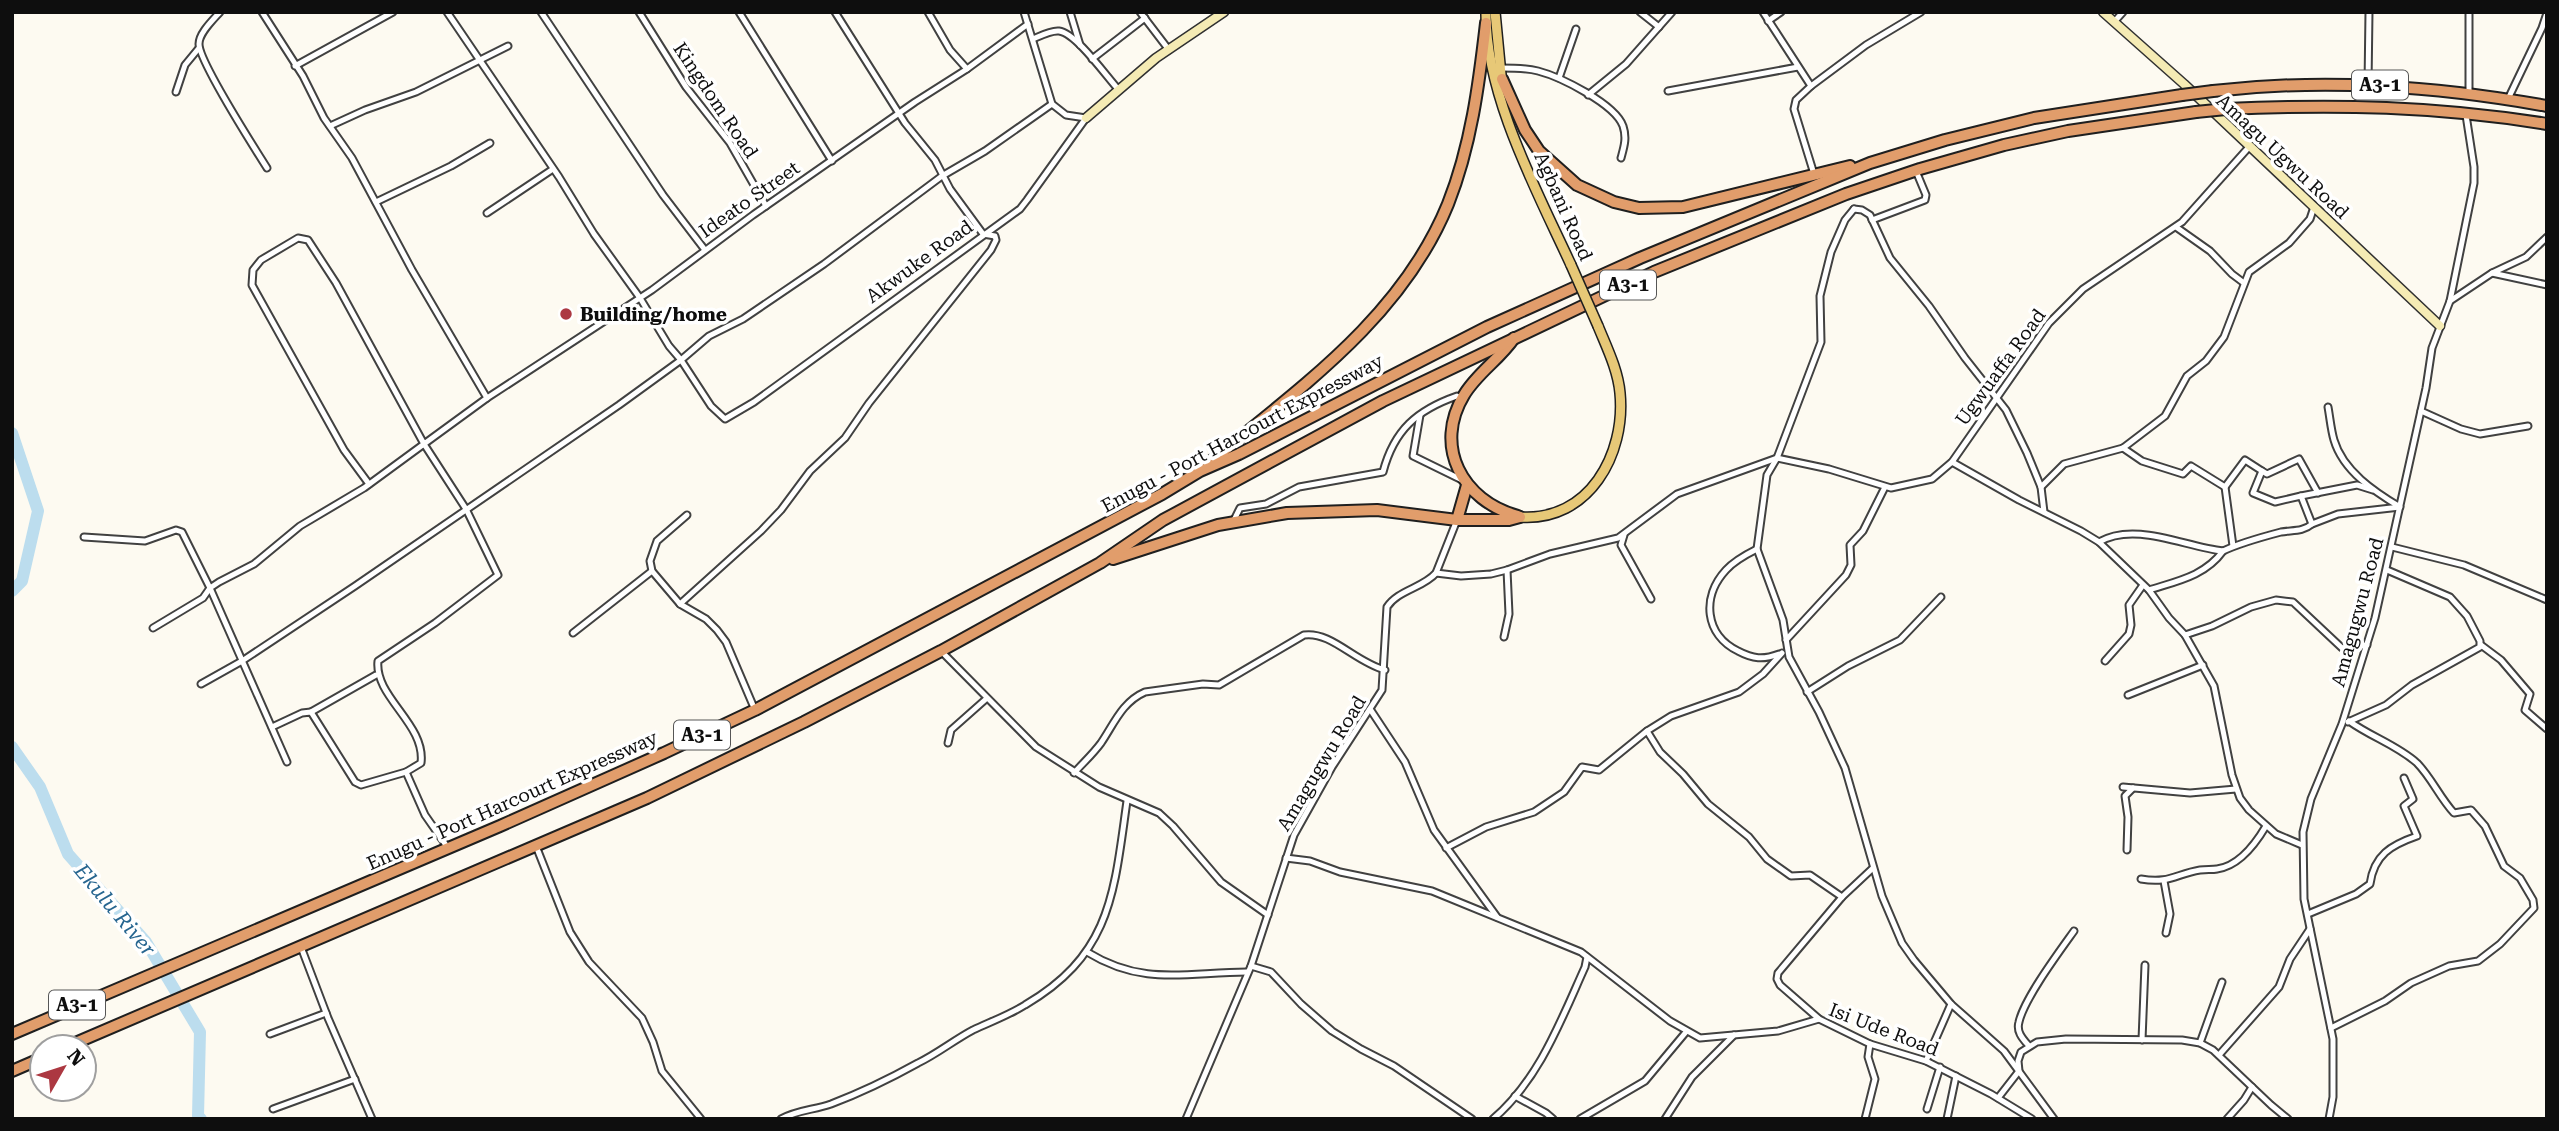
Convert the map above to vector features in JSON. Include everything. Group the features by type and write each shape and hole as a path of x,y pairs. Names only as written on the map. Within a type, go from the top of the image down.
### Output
{"highway":[{"path":"1200,471 1332,362 1370,324 1417,264 1448,204 1461,166 1475,107 1486,18"},
{"path":"1501,74 1525,130 1539,151 1577,185 1614,202 1639,208 1683,207 1870,163"},
{"name":"Enugu - Port Harcourt Expressway","path":"12,1034 664,753 755,710 1200,471 1487,327 1640,258 1870,163 1945,140 2034,118 2182,94 2279,85 2368,85 2469,92 2547,106"},
{"name":"Enugu - Port Harcourt Expressway","path":"98,1033 659,792 942,651 1100,563 1163,520 1324,432 1515,337 1654,272 1846,194 2004,145 2068,131 2226,109 2354,106 2427,108 2547,124"},
{"path":"1515,337 1466,392 1457,408 1452,444 1455,460 1474,494 1497,509 1520,517"},
{"path":"1457,520 1466,483"},
{"path":"1100,563 1177,537 1233,522 1287,513 1377,510 1457,520 1509,520 1520,517"}],"main road":[{"name":"Agbani Road","path":"1495,12 1501,97"},
{"name":"Agbani Road","path":"1486,18 1492,69 1501,97 1535,187 1611,356 1620,390 1620,428 1616,444 1602,474 1580,500 1566,510 1540,517 1520,517"}],"street":[{"path":"176,92 185,65 199,48 201,36 219,12"},
{"path":"262,12 352,158 412,270 487,398"},
{"path":"295,66 393,12"},
{"name":"Akwuke Road","path":"447,12 594,234 640,298 669,346 711,406 724,419 754,402 1020,208 1086,118 1118,89 1219,14"},
{"name":"Kingdom Road","path":"639,12 685,87 730,143 766,206"},
{"path":"739,12 832,161"},
{"path":"680,604 761,531 781,510 810,471 845,438 869,403 995,244 995,236 983,234 942,176 935,160 905,123 835,12"},
{"path":"928,12 950,50 967,69"},
{"path":"1024,12 1052,104 1066,115 1086,118"},
{"path":"1070,12 1080,45"},
{"path":"1640,12 1659,27"},
{"path":"1588,95 1626,64 1672,12"},
{"path":"1763,12 1811,86"},
{"path":"1768,20 1781,12"},
{"path":"1815,175 1794,108 1796,100 1866,46 1921,12"},
{"name":"Amagu Ugwu Road","path":"2103,12 2185,84 2440,326"},
{"path":"2114,22 2123,12"},
{"path":"2368,85 2369,12"},
{"path":"2469,12 2469,92"},
{"path":"542,13 663,195 705,250"},
{"path":"2508,99 2547,13"},
{"path":"1092,59 1143,15 1169,50"},
{"name":"Ideato Street","path":"152,628 203,598 210,588 254,564 300,526 369,484 487,398 640,298 766,206 967,69 1028,24"},
{"path":"1559,79 1576,29"},
{"path":"1032,39 1060,31 1080,45 1118,89"},
{"path":"330,126 416,92 508,46"},
{"path":"199,48 213,77 267,168"},
{"path":"1668,91 1798,67"},
{"path":"1501,74 1527,69 1559,79 1612,111 1620,121 1626,142 1621,158"},
{"path":"201,684 242,661 355,586 681,360 709,335 737,324 824,264 942,176 985,151 1052,104"},
{"name":"Amagugwu Road","path":"2329,1119 2335,1063 2331,1028 2302,883 2302,845 2311,799 2342,724 2367,645 2387,570 2432,348 2450,301 2474,183 2466,112"},
{"path":"376,202 451,166 490,143"},
{"name":"Ugwuaffa Road","path":"1777,458 1829,469 1885,487 1925,481 1938,475 1952,462 2049,323 2096,280 2176,227 2249,147"},
{"path":"486,213 553,169"},
{"path":"1872,220 1925,200 1926,195 1916,171"},
{"path":"1846,194 1854,209"},
{"path":"2040,487 2064,464 2123,448 2165,416 2187,376 2206,361 2219,345 2238,306 2249,272 2290,243 2310,219 2314,207"},
{"path":"2044,512 2040,487 2011,418 1923,298 1890,258 1872,220 1862,209 1854,209 1844,220 1831,253 1820,296 1821,342 1777,458 1767,475 1757,549 1783,621 1785,652 1819,712 1845,768 1882,896 1902,943 1951,1004 2004,1051 2054,1119"},
{"path":"2176,227 2210,251 2232,274 2245,283"},
{"path":"2450,301 2492,273 2526,257 2547,237"},
{"path":"310,712 355,782 361,786 406,772 421,763 422,755 412,732 376,675 378,661 435,623 498,575 466,509 424,444 336,283 308,240 298,238 261,260 253,270 252,285 344,450 369,484"},
{"path":"2492,273 2547,285"},
{"path":"1233,522 1240,508 1266,504 1299,487 1383,472 1388,452 1400,432 1420,415 1457,396"},
{"path":"2328,407 2333,440 2340,455 2375,491 2400,507"},
{"path":"2421,411 2461,429 2480,434 2528,426"},
{"path":"1420,415 1412,456 1466,483"},
{"path":"2123,448 2142,461 2183,474 2191,466 2225,487"},
{"path":"1457,520 1436,573 1461,576 1507,570 1550,554 1624,536 1677,494 1777,458"},
{"path":"2233,546 2225,487 2245,460 2267,474 2299,459 2318,493"},
{"path":"1952,462 2099,542 2149,590 2185,635 2203,664 2217,696 2236,789 2243,803 2266,826 2302,845"},
{"path":"2262,471 2253,493 2275,502 2357,485 2375,491"},
{"path":"1786,640 1846,575 1851,565 1850,545 1863,531 1885,487"},
{"path":"2301,496 2312,524"},
{"path":"2149,590 2200,573 2215,562 2223,551 2233,546 2282,532 2306,529 2338,514 2400,507"},
{"path":"687,515 657,541 650,561 652,571 680,604 706,619 726,642 755,710"},
{"path":"84,537 145,541 176,530 182,532 210,588 287,762"},
{"path":"2099,542 2121,535 2152,536 2223,551"},
{"path":"1624,536 1621,545 1651,599"},
{"path":"2392,547 2464,565 2547,600"},
{"path":"1757,549 1739,558 1721,576 1710,602 1710,622 1722,640 1746,656 1761,659 1785,652"},
{"path":"1504,638 1509,614 1507,570"},
{"path":"2387,570 2450,597 2467,616 2481,645 2501,660 2530,694 2525,710 2547,729"},
{"path":"573,633 652,571"},
{"name":"Amagugwu Road","path":"1186,1119 1251,966 1286,858 1307,812 1382,690 1387,607 1436,573"},
{"path":"2105,661 2129,634 2129,605 2143,585"},
{"path":"1807,692 1848,666 1900,640 1941,597"},
{"path":"2185,635 2212,626 2251,607 2276,600 2292,602 2342,648 2367,645"},
{"path":"1074,773 1100,744 1114,719 1138,695 1203,684 1219,685 1304,635 1318,634 1326,637 1363,662 1385,670"},
{"path":"2342,724 2386,705 2412,685 2460,660 2481,645"},
{"path":"942,651 1026,739 1074,773 1127,801 1155,811 1166,819 1221,882 1268,915"},
{"path":"1446,848 1486,827 1534,812 1564,792 1582,767 1599,770 1671,716 1739,692 1763,674 1785,652"},
{"path":"2128,695 2203,664"},
{"path":"272,727 310,712 376,675"},
{"path":"948,743 951,730 986,699"},
{"path":"1370,709 1405,762 1434,830 1500,920"},
{"path":"2331,1028 2385,1001 2423,977 2449,966 2478,961 2500,944 2534,908 2533,900 2520,878 2504,866 2485,826 2471,810 2454,813 2418,764 2398,749 2365,733 2350,721"},
{"path":"1647,732 1660,752 1683,774 1707,804 1749,836 1767,859 1791,876 1811,875 1842,897"},
{"path":"406,772 425,815 448,848"},
{"path":"2308,914 2356,894 2370,884 2372,869 2393,844 2417,836 2404,806 2413,799 2404,778"},
{"path":"2123,787 2190,793 2236,789"},
{"path":"2127,850 2128,817 2125,796 2133,788"},
{"path":"780,1119 791,1113 830,1104 918,1063 972,1031 1026,1005 1064,977 1087,952 1103,923 1109,904 1127,801"},
{"path":"2141,879 2164,881 2200,870 2220,869 2233,863 2256,844 2266,826"},
{"path":"537,846 570,932 589,962 642,1018 662,1072 701,1119"},
{"path":"1286,858 1310,861 1340,872 1433,891 1564,945 1587,957 1686,1032 1645,1081 1580,1119"},
{"path":"1819,1019 1780,985 1777,979 1782,968 1842,897 1873,868"},
{"path":"2164,881 2170,914 2166,933"},
{"path":"2219,1055 2279,987 2290,959 2310,929"},
{"path":"2029,1046 2020,1035 2018,1023 2026,1004 2074,931"},
{"path":"301,947 372,1119"},
{"path":"1087,952 1108,963 1157,977 1248,972"},
{"path":"1493,1119 1515,1096 1537,1065 1559,1025 1587,957"},
{"path":"2141,1040 2145,965"},
{"path":"1251,966 1270,972 1332,1031 1404,1072 1472,1119"},
{"path":"2200,1043 2222,982"},
{"path":"1926,1060 1951,1004"},
{"path":"270,1034 326,1013"},
{"name":"Isi Ude Road","path":"1686,1032 1705,1039 1779,1031 1819,1019 1870,1044 1926,1060 2032,1119"},
{"path":"1665,1119 1692,1077 1734,1035"},
{"path":"1998,1098 2019,1071 2021,1052 2029,1046 2066,1039 2182,1040 2200,1043 2219,1055 2288,1119"},
{"path":"1865,1119 1875,1079 1868,1057 1870,1044"},
{"path":"2004,1051 2021,1052"},
{"path":"1927,1109 1940,1067"},
{"path":"1947,1119 1956,1076"},
{"path":"273,1109 355,1079"},
{"path":"2227,1119 2252,1087"},
{"path":"1515,1096 1553,1119"},
{"path":"2013,1119 2016,1109"}],"waterway":[{"name":"Ekulu River","path":"12,433 38,511 22,581 12,591"},
{"name":"Ekulu River","path":"12,747 40,787 68,854 146,942 200,1032 198,1116 201,1119"}],"place":[{"name":"Building/home","path":"566,314"}]}
